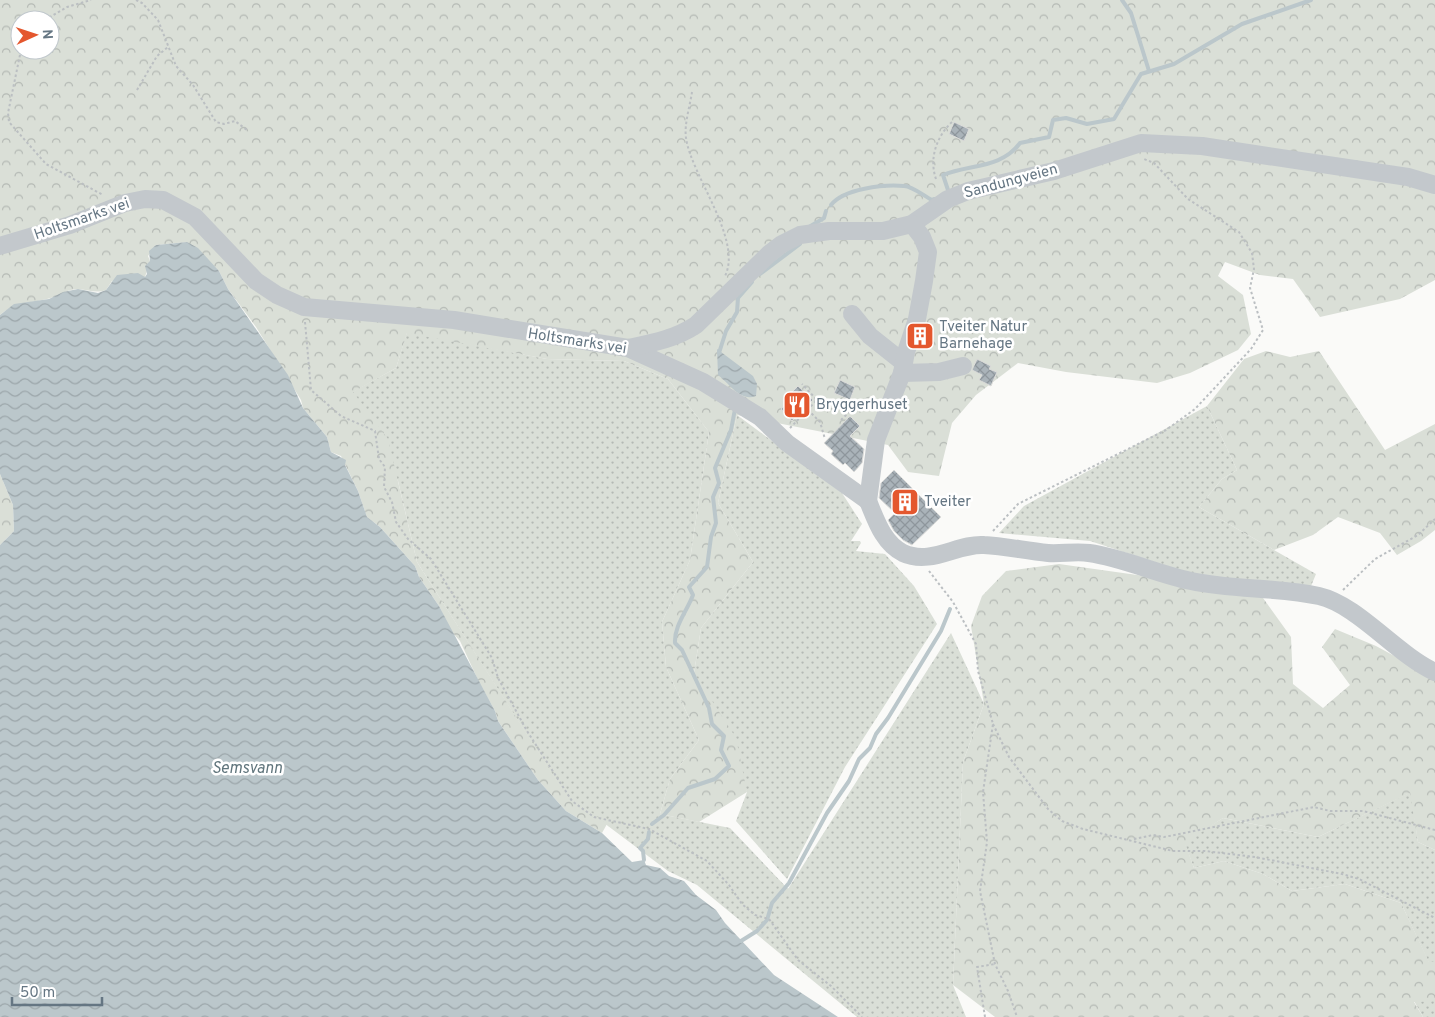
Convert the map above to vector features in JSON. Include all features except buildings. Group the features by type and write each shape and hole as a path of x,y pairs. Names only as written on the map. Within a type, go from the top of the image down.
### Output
{"street":[{"name":"Sandungveien","path":"628,348 672,338 686,332 696,325 769,254 782,244 800,235 829,231 883,231 912,224 942,203 968,191 1054,171 1141,143 1202,146 1408,177 1435,184"},
{"name":"Holtsmarks vei","path":"0,246 70,225 115,207 145,199 164,200 195,217 256,280 277,295 304,307 359,310 454,320 628,348 703,382 737,403 760,418 787,443 868,501"},
{"path":"912,224 922,237 928,252 917,319 903,368 876,440 868,501 882,534 891,545 903,553 918,558 981,544 1049,553 1089,553 1126,561 1191,581 1318,596 1332,600 1347,608 1381,636 1435,672"},
{"path":"852,314 870,336 903,368 939,372 963,366"}],"path":[{"path":"60,11 67,7 91,0"},
{"path":"136,0 142,2 158,20 176,66 193,85 216,122 224,124 235,121 247,130"},
{"path":"138,90 157,56 168,47"},
{"path":"19,60 8,113 9,122 46,164 101,193 115,207"},
{"path":"692,92 686,138 693,159 714,203 730,254 730,266 723,278"},
{"path":"936,179 932,158 952,122"},
{"path":"981,544 1018,504 1166,430 1195,409 1251,349 1263,330 1250,288 1254,269 1252,253 1239,232 1188,199 1154,163 1118,149"},
{"path":"304,307 311,390 341,416 375,431 379,459 385,467 384,487 392,502 396,522 408,540 431,558 492,658 498,678 527,731 572,801 594,817 649,829 707,861 729,885 742,904 755,915 769,920 798,960 831,986 862,1017"},
{"path":"794,424 816,400 802,384"},
{"path":"841,420 854,406"},
{"path":"807,410 820,422 825,439"},
{"path":"1332,600 1375,559 1418,535 1435,519"},
{"path":"918,558 953,602 976,644 978,671 993,724 1009,757 1048,809 1062,821 1083,829 1173,851 1205,851 1255,857 1342,874 1359,879 1435,918"},
{"path":"993,724 983,792 987,842 980,891 995,964 1008,991 1017,1017"},
{"path":"1132,840 1153,835 1174,836 1314,807 1330,811 1363,811 1435,830"},
{"path":"985,1017 977,967 995,964"}],"green space":[{"path":"0,0 1435,0 1435,280 1400,299 1320,317 1293,279 1260,275 1225,262 1218,276 1243,295 1251,334 1238,350 1190,373 1157,383 1066,372 1018,363 976,395 952,423 939,476 908,472 888,445 737,415 718,503 753,562 701,628 694,673 736,738 747,792 699,822 660,814 670,779 699,740 666,667 662,622 690,560 709,432 668,379 624,361 547,359 407,333 396,368 353,392 388,439 417,562 564,792 607,824 602,833 566,811 538,780 498,721 495,711 460,641 451,631 439,606 419,577 415,566 380,527 367,517 358,491 341,456 331,452 327,437 303,408 301,400 256,327 228,289 219,271 187,242 156,245 148,256 150,261 145,277 112,281 106,290 102,291 76,289 51,298 17,305 0,315"},
{"path":"407,332 547,359 624,361 668,379 709,432 690,560 662,622 666,667 699,740 670,779 660,814 730,828 788,889 951,633 984,704 963,762 953,985 966,1017 857,1017 697,885 668,871 564,793 417,562 398,481 352,392 396,368"},
{"path":"1266,351 1290,357 1319,351 1385,450 1435,424 1435,530 1397,555 1380,533 1338,517 1313,535 1274,550 1199,507 1222,479 1237,470 1207,406 1244,359"},
{"path":"1207,406 1237,470 1222,479 1199,507 1316,574 1309,591 1198,576 1090,541 999,533 1024,506"},
{"path":"737,415 842,493 862,524 851,541 860,541 861,543 856,551 885,554 914,586 937,624 845,767 787,879 736,821 747,792 694,673 701,628 753,562 718,503"},
{"path":"0,474 13,505 14,531 0,545"},
{"path":"1059,564 1187,582 1263,598 1291,637 1293,684 1323,708 1350,685 1322,647 1335,629 1376,646 1435,678 1435,850 1418,842 1410,793 1318,837 1223,818 1185,843 1194,868 1224,861 1263,874 1292,891 1345,884 1401,903 1429,962 1435,962 1435,1001 1414,1002 1423,1017 995,1017 953,985 963,762 984,704 971,626 982,596 1006,571"},
{"path":"1411,792 1418,842 1435,850 1435,962 1429,963 1401,903 1345,884 1292,891 1263,874 1224,861 1194,868 1184,842 1223,818 1318,837"},
{"path":"1414,1001 1435,1001 1435,1017 1423,1017"}],"water":[{"name":"Semsvann","path":"187,242 198,248 219,271 228,289 288,375 303,408 327,437 331,452 346,460 345,465 358,491 367,517 380,527 415,566 419,577 439,606 495,711 498,721 538,780 566,811 602,833 632,862 644,860 646,865 660,868 669,876 684,881 696,895 716,910 725,923 774,975 838,1017 0,1017 0,545 14,531 13,505 0,474 0,315 14,304 49,299 63,292 78,289 98,293 106,290 117,275 138,273 145,277 147,274 145,266 150,261 149,251 156,245"},
{"path":"717,349 753,376 757,384 756,396 745,397 718,375"}],"waterway":[{"path":"1122,0 1131,13 1149,71"},
{"path":"948,190 943,175 994,162 1004,157 1020,143 1049,137 1053,120 1066,118 1087,124 1114,119 1141,74 1174,64 1242,24 1311,0"},
{"path":"831,205 854,191 886,186 907,186 932,200 934,199"},
{"path":"809,227 824,218 826,211"},
{"path":"760,274 800,244"},
{"path":"719,353 726,331 737,312 738,298 752,282"},
{"path":"652,824 664,815 688,788 715,779 729,766 721,750 724,736 712,724 709,708 682,650 675,643 675,637 693,595 689,587 707,567 711,537 716,523 713,497 719,483 715,468 731,430 735,409"},
{"path":"741,941 757,931 767,920 772,903 789,883 827,813 849,781 859,759 870,748 876,734 888,718 941,631 950,609"},
{"path":"644,860 643,851 640,848 648,839 649,832"}],"place":[{"name":"Tveiter Natur Barnehage","path":"920,336"},
{"name":"Bryggerhuset","path":"797,405"},
{"name":"Tveiter","path":"905,502"}]}
